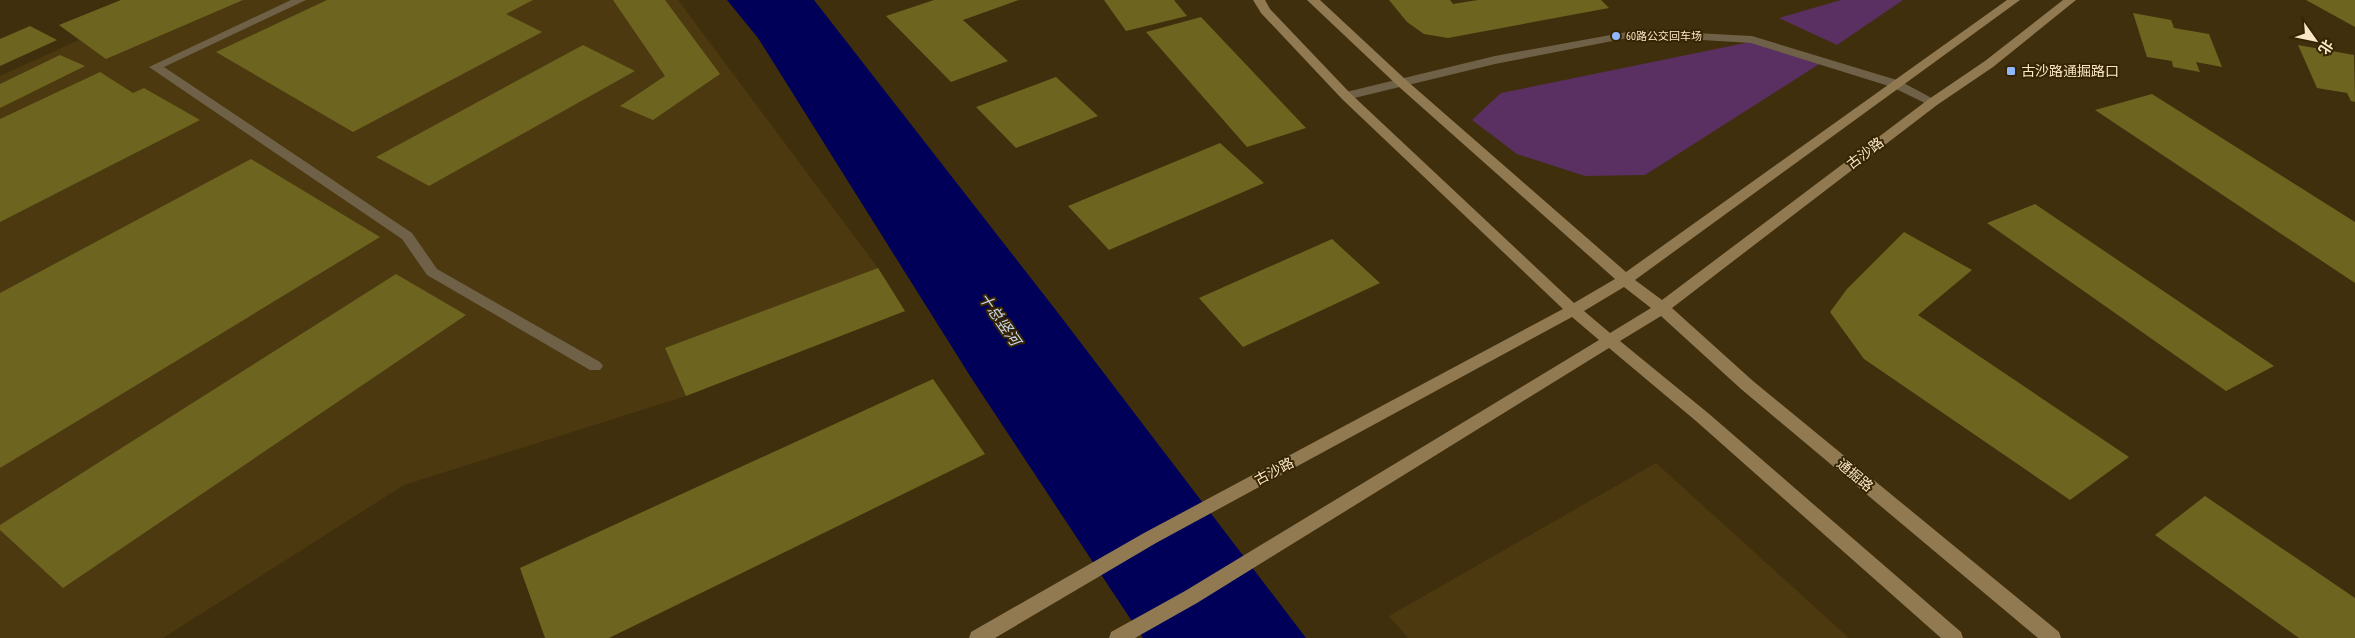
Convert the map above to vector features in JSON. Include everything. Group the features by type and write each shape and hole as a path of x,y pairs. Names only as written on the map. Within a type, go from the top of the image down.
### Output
{"main road":[{"path":"1259,0 1265,11 1346,96 1574,310 1609,342 1702,417 1954,638"},
{"name":"通掘路","path":"1314,0 1402,83 1625,280 1662,308 1747,385 2052,638"},
{"path":"1625,280 2014,0"},
{"name":"古沙路","path":"1609,342 1662,308 1933,102 1989,64 2070,0"},
{"name":"古沙路","path":"978,638 1150,538 1574,310 1625,280"},
{"path":"1118,638 1191,597 1609,342"}],"lane":[{"path":"300,0 154,67 407,236 432,272 595,366"},
{"path":"1346,96 1495,60 1638,33 1752,40 1896,84 1933,102"}],"shaded area":[{"path":"121,0 678,0 878,268 905,311 686,396 404,485 163,638 0,638 0,76 79,40 59,25"},
{"path":"1841,0 1903,0 1837,45 1779,18"},
{"path":"1760,40 1821,63 1645,175 1585,176 1517,154 1472,120 1501,93"},
{"path":"1656,463 1849,638 1408,638 1389,616"}],"water":[{"name":"十总竖河","path":"727,0 814,0 1055,309 1306,638 1143,638 972,379 758,38"}],"building":[{"path":"121,0 243,0 106,59 59,25"},
{"path":"327,0 533,0 506,14 542,32 353,132 216,52"},
{"path":"613,0 665,0 720,74 653,120 620,106 665,76"},
{"path":"934,0 1019,0 963,20 1008,61 951,82 886,16"},
{"path":"1104,0 1174,0 1187,16 1126,31"},
{"path":"1389,0 1450,0 1453,4 1478,0 1601,0 1609,8 1448,38 1424,34 1407,22"},
{"path":"2306,0 2355,0 2355,27"},
{"path":"2133,13 2171,20 2174,28 2209,34 2222,67 2196,62 2200,72 2173,67 2172,61 2147,57"},
{"path":"1201,17 1306,128 1247,147 1146,32"},
{"path":"30,26 57,40 0,66 0,39"},
{"path":"583,45 635,71 429,186 376,157"},
{"path":"2298,45 2354,55 2355,102 2351,101 2347,93 2317,88"},
{"path":"60,55 85,66 0,108 0,84"},
{"path":"100,72 133,93 144,88 200,120 0,222 0,119"},
{"path":"1056,77 1098,116 1016,148 976,107"},
{"path":"2152,94 2355,222 2355,283 2095,110"},
{"path":"1220,143 1264,183 1109,250 1068,206"},
{"path":"251,159 380,237 0,468 0,293"},
{"path":"2035,204 2274,366 2226,391 1987,223"},
{"path":"1904,232 1972,270 1918,315 2129,457 2070,500 1864,359 1830,312 1847,289"},
{"path":"1332,239 1380,283 1243,347 1199,298"},
{"path":"878,268 905,311 686,396 665,348"},
{"path":"396,274 466,315 63,588 0,530 0,525"},
{"path":"933,379 985,454 609,638 545,638 520,568"},
{"path":"2205,496 2355,598 2355,638 2299,638 2155,535"}],"place":[{"name":"60路公交回车场","path":"1616,36"},
{"name":"古沙路通掘路口","path":"2011,71"}]}
